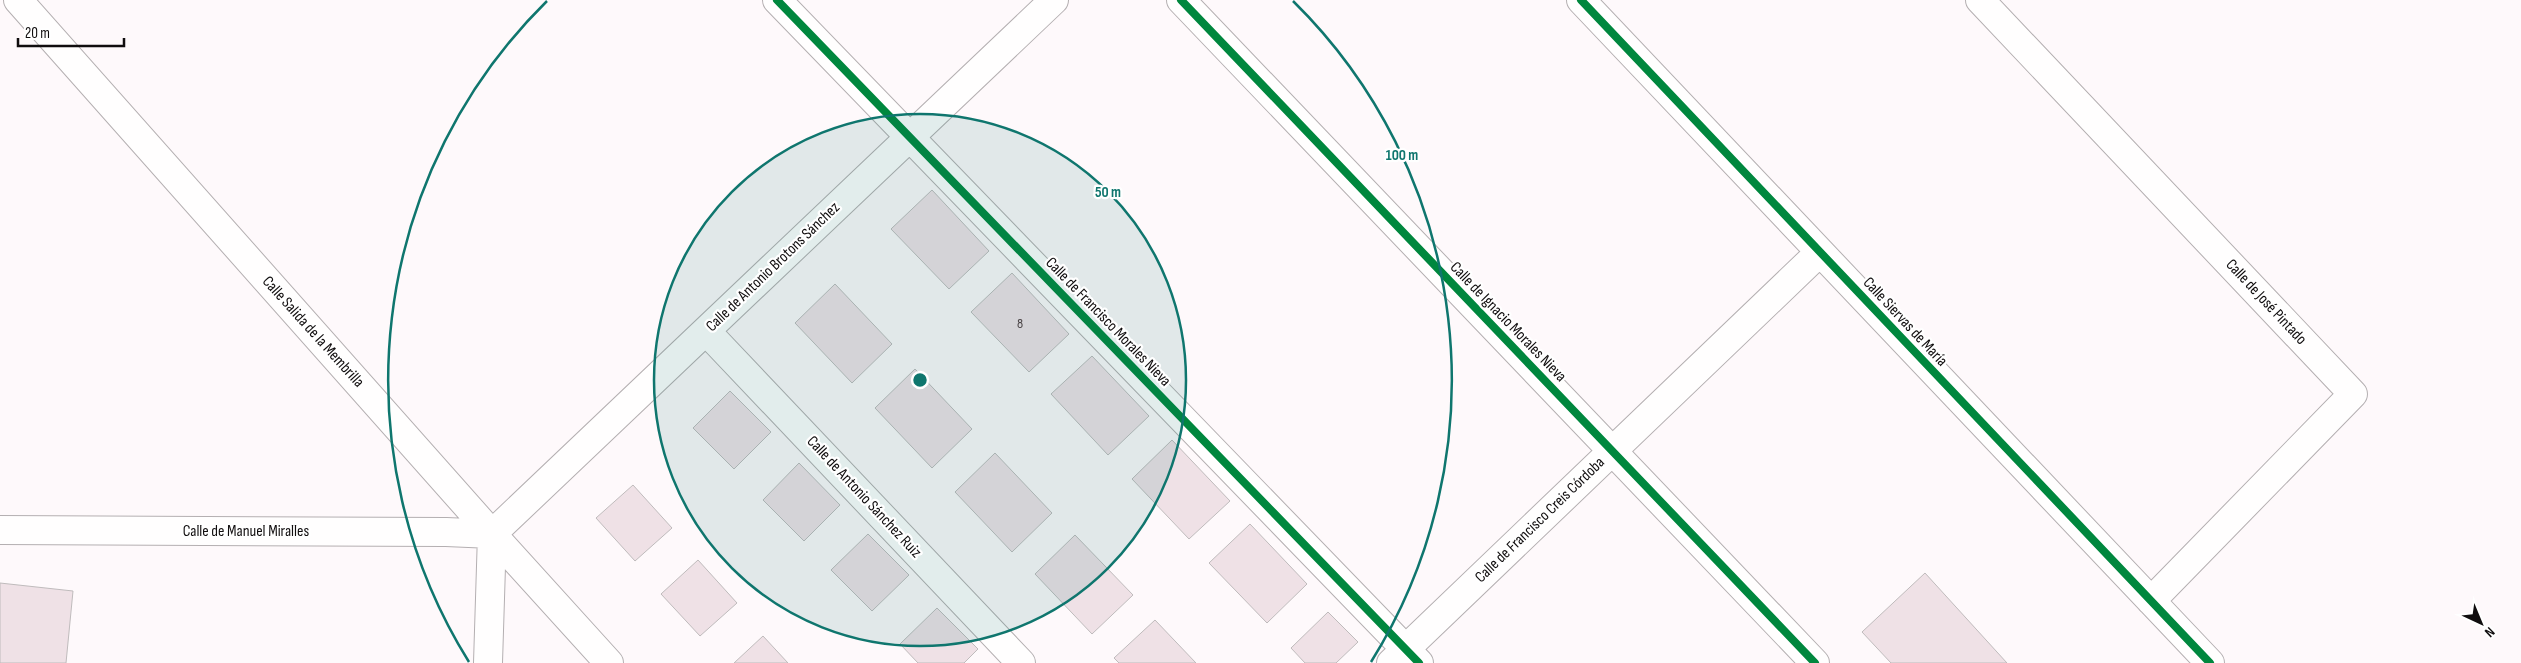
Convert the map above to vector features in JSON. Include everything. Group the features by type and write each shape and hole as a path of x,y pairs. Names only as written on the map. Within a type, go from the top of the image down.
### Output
{"street":[{"name":"Calle Salida de la Membrilla","path":"18,0 609,663"},
{"name":"Calle de Francisco Morales Nieva","path":"777,0 910,137 1405,658"},
{"name":"Calle de Antonio Brotons Sánchez","path":"492,534 1054,0"},
{"name":"Calle de Ignacio Morales Nieva","path":"1181,0 1815,663"},
{"name":"Calle Siervas de María","path":"1581,0 2210,663"},
{"name":"Calle de José Pintado","path":"1980,0 2353,394 2151,601"},
{"name":"Calle de Francisco Creis Córdoba","path":"1405,658 1612,451 1820,252"},
{"name":"Calle de Antonio Sánchez Ruiz","path":"706,331 1021,663"},
{"name":"Calle de Manuel Miralles","path":"0,530 446,532 492,534"},
{"path":"488,663 492,534"}],"building":[{"path":"932,190 989,251 949,289 891,229"},
{"path":"1012,273 1069,334 1029,372 971,312"},
{"path":"835,284 892,344 852,383 795,323"},
{"path":"1092,356 1149,416 1108,455 1051,394"},
{"path":"915,369 972,429 932,468 875,408"},
{"path":"730,391 771,432 734,469 693,428"},
{"path":"1172,440 1230,501 1189,539 1132,479"},
{"path":"995,453 1052,513 1012,552 955,492"},
{"path":"799,463 840,505 804,541 763,500"},
{"path":"633,485 672,528 635,561 596,518"},
{"path":"1250,524 1307,584 1267,623 1209,563"},
{"path":"868,534 909,575 872,611 831,570"},
{"path":"1075,535 1133,595 1092,634 1035,574"},
{"path":"698,560 737,603 700,636 661,594"},
{"path":"1925,573 2007,663 1891,663 1862,632"},
{"path":"0,583 73,591 66,663 0,663"},
{"path":"937,608 978,649 964,663 918,663 900,644"},
{"path":"1328,612 1358,642 1336,663 1305,663 1291,648"},
{"path":"1155,620 1196,663 1119,663 1114,658"},
{"path":"763,636 788,663 734,663"}],"cycle path":[{"path":"777,0 1419,663"},
{"path":"1181,0 1815,663"},
{"path":"1581,0 2210,663"}]}
